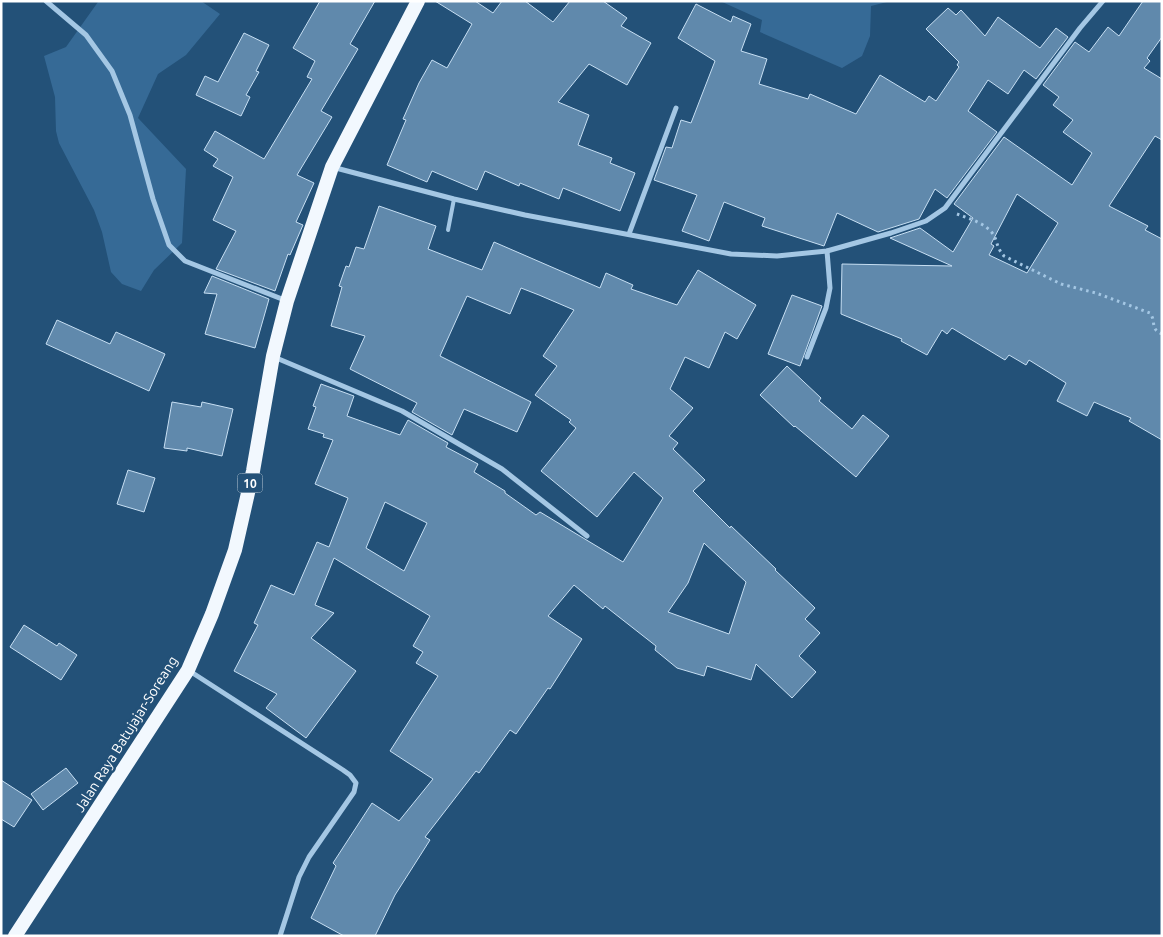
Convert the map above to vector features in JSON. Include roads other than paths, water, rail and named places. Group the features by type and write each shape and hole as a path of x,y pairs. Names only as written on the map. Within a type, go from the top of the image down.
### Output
{"highway":[{"name":"Jalan Raya Batujajar-Soreang","path":"15,936 188,670 212,614 235,550 253,471 273,356 287,301 332,167 418,1"}],"street":[{"path":"46,1 86,35 112,71 130,115 153,200 169,245 185,261 287,301"},
{"path":"332,167 454,200 630,234 680,246 731,254 777,256 827,251 926,221 946,208 1080,28 1103,1"},
{"path":"630,234 676,108"},
{"path":"807,357 826,308 830,288 827,251"},
{"path":"273,356 402,411 502,469 587,536"},
{"path":"188,670 343,770 356,783 354,792 309,857 300,877 280,936"}],"lane":[{"path":"448,230 454,200"}]}
